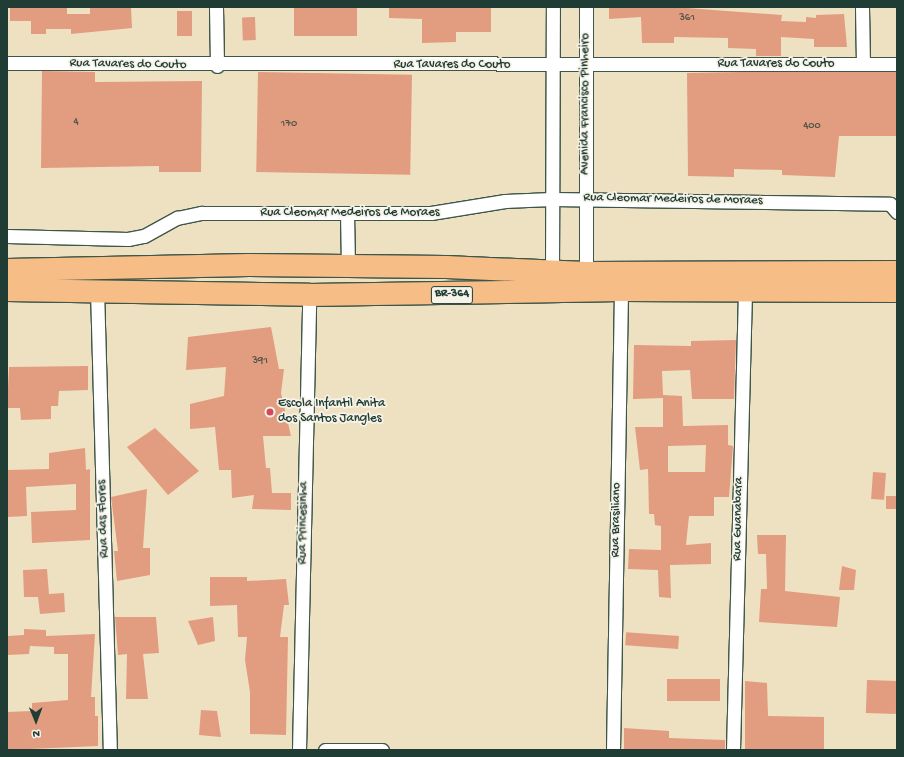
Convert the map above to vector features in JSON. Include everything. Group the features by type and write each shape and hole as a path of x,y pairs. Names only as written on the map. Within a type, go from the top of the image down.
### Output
{"highway":[{"name":"BR-364","path":"7,270 249,265 446,267 586,273 897,272"},
{"path":"247,295 240,278 249,265"},
{"path":"443,295 451,286 446,267"},
{"name":"BR-364","path":"7,290 97,289 247,295 443,295 621,290 745,289 897,291"}],"street":[{"path":"216,7 217,66"},
{"path":"552,7 552,272"},
{"name":"Avenida Francisco Pinheiro","path":"586,7 586,273"},
{"path":"862,7 863,64"},
{"name":"Rua Tavares do Couto","path":"7,63 217,66 897,64"},
{"name":"Rua Cleomar Medeiros de Moraes","path":"7,236 128,239 144,236 177,218 201,213 431,213 505,201 552,199 893,208"},
{"path":"347,214 348,266"},
{"name":"Rua das Flores","path":"97,289 110,750"},
{"name":"Rua Guanabara","path":"733,750 745,289"},
{"name":"Rua Brasiliano","path":"613,750 621,290"},
{"name":"Rua Princesinha","path":"299,750 309,295"},
{"path":"325,750 382,750"}],"building":[{"path":"10,7 67,7 67,14 90,14 90,8 131,7 132,28 71,34 71,29 46,29 46,34 31,34 31,21 10,21"},
{"path":"294,7 357,7 357,36 294,36"},
{"path":"389,7 491,7 491,32 456,32 456,42 422,43 422,19 389,18"},
{"path":"609,7 673,7 782,15 781,21 806,22 806,17 816,18 816,15 844,14 847,47 814,47 814,39 781,37 781,56 756,56 756,49 728,48 728,38 674,37 674,43 642,43 641,17 609,19"},
{"path":"177,11 192,11 192,36 177,36"},
{"path":"242,17 255,17 256,40 243,40"},
{"path":"42,71 95,72 95,82 202,81 201,172 159,172 159,166 41,168"},
{"path":"258,72 412,75 410,175 256,172"},
{"path":"897,72 897,136 839,136 835,177 782,175 782,170 734,169 734,177 688,176 687,73"},
{"path":"271,327 279,369 284,369 281,393 291,436 263,436 266,468 270,468 272,493 291,493 291,510 252,509 254,495 232,498 231,470 219,470 215,427 190,429 190,404 224,396 226,367 186,370 188,337"},
{"path":"736,340 734,399 692,399 690,370 662,371 663,395 682,396 683,426 728,425 728,445 733,446 729,497 714,497 714,516 689,516 686,545 711,543 711,564 670,565 671,598 659,597 658,570 628,569 629,549 661,550 661,526 655,525 654,514 649,514 648,469 640,470 635,427 663,427 663,398 633,399 634,345 691,346 691,341","holes":["706,445 705,472 668,472 668,446"]},
{"path":"88,366 88,390 59,391 58,406 51,406 51,419 21,420 20,408 7,408 9,367"},
{"path":"155,428 199,471 168,495 127,447"},
{"path":"85,448 86,470 90,469 90,540 32,543 31,512 76,510 76,484 26,487 27,516 7,517 7,470 49,469 49,453"},
{"path":"873,472 886,473 884,500 871,499"},
{"path":"147,489 143,548 150,548 150,575 117,581 114,551 118,551 111,497"},
{"path":"886,496 897,496 897,509 886,509"},
{"path":"757,535 786,535 785,591 840,597 837,627 759,622 761,589 767,589 766,554 758,554"},
{"path":"842,566 856,570 854,590 839,590"},
{"path":"47,569 49,594 64,593 65,612 40,614 38,597 24,597 23,570"},
{"path":"210,577 247,577 247,581 286,579 289,605 284,605 280,637 288,637 286,735 250,734 250,692 245,660 247,637 238,637 237,605 210,606"},
{"path":"115,617 156,617 159,653 143,654 148,699 126,699 127,654 118,655"},
{"path":"213,617 215,641 198,645 188,621"},
{"path":"24,629 46,630 46,636 95,634 91,697 95,697 95,716 98,716 98,746 7,750 7,712 32,711 32,703 68,700 68,654 54,654 54,647 30,646 29,654 7,655 7,636 24,635"},
{"path":"626,632 679,636 678,649 625,645"},
{"path":"667,679 720,679 720,701 667,701"},
{"path":"867,680 897,681 896,714 866,713"},
{"path":"745,681 767,683 768,716 824,717 824,750 745,750"},
{"path":"201,710 217,711 221,737 199,735"},
{"path":"624,728 669,731 669,738 725,740 725,750 624,750"}],"place":[{"name":"Escola Infantil Anita dos Santos Jangles","path":"270,412"}]}
